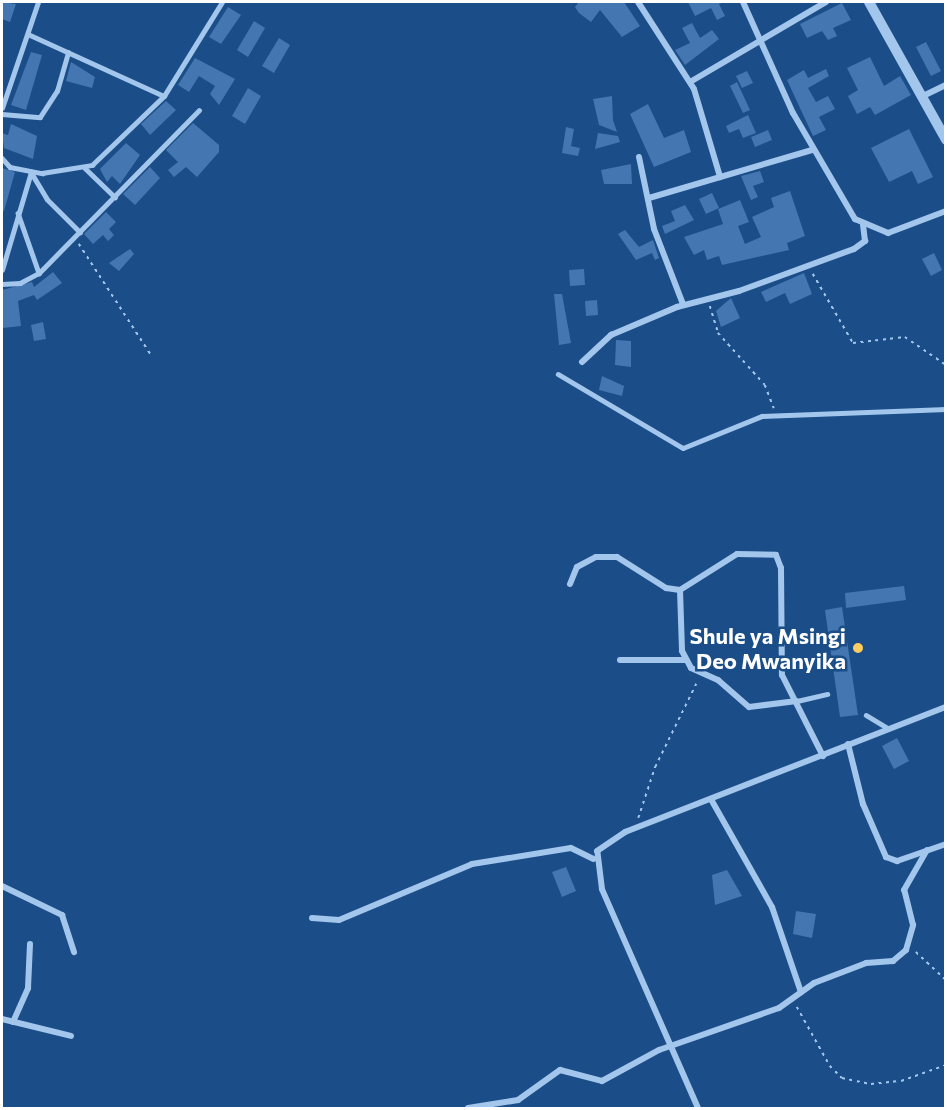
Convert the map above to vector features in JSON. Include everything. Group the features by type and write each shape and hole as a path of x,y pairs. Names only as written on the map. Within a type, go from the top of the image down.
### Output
{"street":[{"path":"638,2 690,82 720,177"},
{"path":"582,362 611,335 683,304 709,299 863,244 863,225 812,150 762,38 743,2"},
{"path":"690,82 826,2"},
{"path":"874,3 945,140"},
{"path":"921,96 945,86"},
{"path":"650,198 812,150"},
{"path":"639,157 650,198 657,238 683,304"},
{"path":"863,225 893,232 945,211"},
{"path":"570,584 580,564 610,556 666,588 680,590 737,554 778,557 781,670 823,756"},
{"path":"680,590 686,660"},
{"path":"620,660 686,660 749,707 797,701"},
{"path":"594,859 609,839 712,801 848,744 945,707"},
{"path":"848,744 863,804 886,857 897,861 945,844"},
{"path":"712,801 772,907 801,992"},
{"path":"312,918 339,920 472,864 571,848 594,859 670,1046 698,1108"},
{"path":"468,1108 518,1100 560,1070 602,1081 670,1046 794,998 801,992 866,963 885,964 906,950 913,925 904,890 927,850"},
{"path":"2,886 62,915 74,952"},
{"path":"13,1022 28,988 30,944"},
{"path":"2,1019 71,1036"}],"lane":[{"path":"2,108 38,2"},
{"path":"2,158 10,167 31,172 85,168 164,96 222,2"},
{"path":"28,34 164,96"},
{"path":"2,114 40,117 57,91 68,53"},
{"path":"2,284 20,283 39,273 199,110"},
{"path":"85,168 115,197"},
{"path":"2,270 17,211 31,172"},
{"path":"31,172 47,199 80,232"},
{"path":"17,211 39,273"},
{"path":"558,374 646,422 676,447 692,447 749,420 775,415 945,409"},
{"path":"797,701 827,694"},
{"path":"866,715 888,728"}],"path":[{"path":"74,239 104,275 151,355"},
{"path":"809,265 853,343 905,337 945,365"},
{"path":"709,299 718,333 767,387 775,415"},
{"path":"638,828 652,774 702,673"},
{"path":"906,950 923,957 945,980"},
{"path":"794,998 807,1030 842,1078 871,1084 901,1081 945,1065"}],"building":[{"path":"2,2 16,4 10,22 2,19"},
{"path":"579,2 624,2 640,26 622,37 600,10 591,22 579,13 575,7"},
{"path":"688,2 724,2 719,4 725,16 717,20 711,8 695,16"},
{"path":"842,3 851,20 833,28 837,36 828,40 822,31 807,38 800,24"},
{"path":"228,7 241,15 221,44 209,37"},
{"path":"254,21 265,28 248,57 237,50"},
{"path":"692,23 700,38 712,30 719,39 685,65 675,50 690,43 682,28"},
{"path":"279,38 290,45 274,73 262,66"},
{"path":"926,42 941,71 931,76 916,47"},
{"path":"31,52 42,55 26,110 11,105"},
{"path":"870,57 884,86 900,76 911,95 875,115 870,107 857,114 848,96 858,90 847,68"},
{"path":"195,58 235,79 219,105 210,94 215,86 199,76 189,92 178,85"},
{"path":"71,62 95,77 92,88 66,81"},
{"path":"826,69 829,76 808,88 816,102 828,96 835,109 819,117 826,130 813,136 787,80 804,70 808,78"},
{"path":"747,71 753,83 742,88 736,76"},
{"path":"737,82 750,110 743,113 730,86"},
{"path":"248,88 261,96 245,124 232,116"},
{"path":"612,96 613,120 617,132 599,125 593,99"},
{"path":"166,101 176,110 150,135 141,124"},
{"path":"648,104 664,138 684,130 691,152 654,167 630,114"},
{"path":"748,115 756,133 743,138 739,129 729,133 726,126"},
{"path":"193,123 219,145 219,152 197,177 186,167 174,177 168,170 178,162 166,150"},
{"path":"11,124 37,136 33,159 4,148 2,133 8,135"},
{"path":"566,127 574,129 571,146 580,148 578,156 562,153"},
{"path":"909,129 933,177 918,184 912,171 889,182 871,148"},
{"path":"768,130 772,140 755,147 751,137"},
{"path":"598,133 618,136 620,142 595,149"},
{"path":"126,143 140,155 120,184 112,176 107,182 100,169"},
{"path":"631,164 632,184 604,184 601,170"},
{"path":"150,167 160,178 135,205 123,194"},
{"path":"2,168 15,172 4,211 2,211"},
{"path":"760,171 764,182 753,186 758,197 751,200 741,176"},
{"path":"790,191 805,236 787,243 789,250 722,265 719,256 707,260 704,250 694,255 684,237 723,224 718,209 740,200 749,222 738,226 745,244 761,237 752,217 774,207 771,198"},
{"path":"712,193 719,208 706,214 699,199"},
{"path":"685,205 694,220 665,234 662,226 675,221 671,211"},
{"path":"106,212 116,222 109,229 114,235 108,241 103,235 93,244 84,234"},
{"path":"625,230 639,247 653,240 659,258 655,260 652,253 636,260 618,234"},
{"path":"130,249 134,254 119,271 109,263"},
{"path":"934,253 942,270 931,276 922,259"},
{"path":"584,269 585,285 570,286 569,270"},
{"path":"53,272 62,283 37,300 34,295 18,301 21,326 3,328 2,290 32,282 34,287"},
{"path":"804,273 812,294 790,304 785,293 766,302 761,292"},
{"path":"554,294 562,294 571,343 559,345"},
{"path":"731,298 740,318 721,327 716,311"},
{"path":"597,300 598,315 586,316 585,301"},
{"path":"43,322 46,339 34,341 31,325"},
{"path":"616,340 631,341 631,367 615,365"},
{"path":"602,376 624,386 622,396 599,390"},
{"path":"904,586 906,600 846,608 845,593"},
{"path":"842,607 858,715 840,717 825,610"},
{"path":"897,738 909,761 894,769 882,746"},
{"path":"566,867 576,891 562,897 552,872"},
{"path":"727,870 742,896 715,905 712,875"},
{"path":"796,911 816,914 812,938 793,934"}],"place":[{"name":"Shule ya Msingi Deo Mwanyika","path":"858,648"}]}
